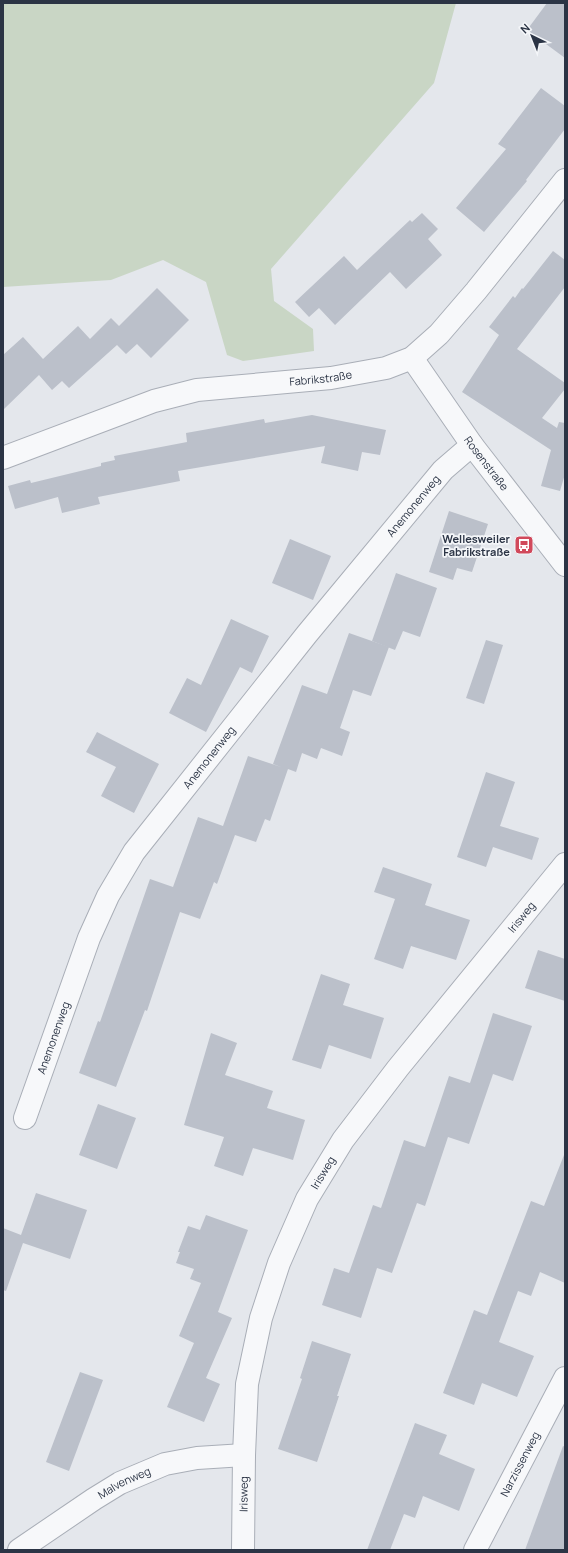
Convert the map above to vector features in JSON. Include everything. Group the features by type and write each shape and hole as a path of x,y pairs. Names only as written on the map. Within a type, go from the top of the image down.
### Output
{"street":[{"name":"Fabrikstraße","path":"3,458 154,401 198,390 331,378 386,368 412,358 439,334 565,180"},
{"name":"Rosenstraße","path":"412,358 427,382 472,445 565,565"},
{"name":"Anemonenweg","path":"25,1118 89,938 108,896 134,852 307,634 433,482 443,470 472,445"},
{"name":"Irisweg","path":"243,1550 244,1455 248,1384 261,1318 279,1263 307,1199 343,1140 398,1068 565,864"},
{"name":"Narzissenweg","path":"475,1550 565,1378"},
{"name":"Malvenweg","path":"19,1550 120,1483 165,1464 197,1458 244,1455"}],"green space":[{"path":"3,3 456,3 434,83 271,269 274,301 313,329 314,351 243,361 227,355 206,282 163,260 111,280 3,287"}],"building":[{"path":"547,3 565,3 565,58 527,30"},
{"path":"541,88 565,106 565,129 526,180 527,181 484,232 456,208 506,149 498,144"},
{"path":"422,213 438,229 428,239 442,255 406,289 390,272 335,325 319,308 309,317 295,302 344,256 357,270 410,220 412,222"},
{"path":"553,251 565,260 565,287 517,349 565,383 565,389 542,418 557,428 559,422 565,423 565,474 560,491 541,486 551,450 462,392 499,335 489,327 513,296 515,298"},
{"path":"157,288 189,320 151,358 137,344 126,354 117,345 69,388 62,381 52,390 39,375 3,410 3,355 23,337 43,359 78,326 90,339 111,318 119,326"},
{"path":"312,415 386,430 380,455 362,452 358,471 321,463 325,446 178,471 180,481 98,497 100,504 62,513 58,497 15,509 8,486 30,480 31,483 101,466 101,463 115,460 114,456 187,442 186,433 264,419 265,423"},
{"path":"449,511 488,524 472,572 457,568 453,580 429,572"},
{"path":"290,539 331,556 313,600 272,583"},
{"path":"396,573 437,588 420,637 403,631 395,650 372,641"},
{"path":"231,619 269,636 252,673 240,667 206,732 169,713 187,678 201,685"},
{"path":"349,633 389,647 371,696 353,690 340,728 350,732 342,756 321,748 317,759 302,753 296,772 288,769 270,821 265,819 256,842 235,835 217,884 214,882 200,919 180,912 147,1011 145,1010 116,1087 79,1073 98,1021 100,1022 150,879 173,887 198,817 223,826 248,756 281,767 273,764 302,685 327,694"},
{"path":"486,640 503,645 484,704 466,698"},
{"path":"97,732 159,764 134,813 101,796 116,767 86,752"},
{"path":"486,772 515,782 500,826 539,838 532,860 493,847 486,867 457,857"},
{"path":"383,867 432,884 425,905 470,920 456,960 411,946 403,969 374,959 395,899 374,892"},
{"path":"538,950 565,959 565,1001 525,988"},
{"path":"321,974 350,984 343,1005 384,1018 371,1059 329,1045 321,1069 292,1060"},
{"path":"493,1013 532,1026 513,1081 493,1074 469,1144 448,1137 425,1206 417,1203 392,1273 377,1268 361,1318 322,1305 334,1268 349,1273 373,1205 381,1208 404,1140 425,1147 449,1076 470,1083"},
{"path":"211,1033 237,1043 225,1075 273,1091 267,1108 305,1120 293,1160 253,1148 243,1176 214,1166 224,1137 184,1125"},
{"path":"98,1104 136,1118 117,1169 79,1155"},
{"path":"564,1155 565,1283 540,1272 531,1296 518,1291 499,1342 534,1356 517,1397 482,1383 474,1405 443,1393 474,1310 487,1315 531,1201 544,1206"},
{"path":"36,1193 87,1210 70,1259 23,1243 6,1291 3,1290 3,1228 21,1235"},
{"path":"206,1215 248,1230 218,1312 232,1318 206,1378 220,1384 204,1422 167,1407 194,1343 179,1336 201,1283 190,1279 194,1269 176,1263 180,1252 178,1252 188,1226 200,1230"},
{"path":"312,1341 351,1354 317,1462 278,1449 302,1379 300,1378"},
{"path":"80,1372 103,1380 69,1471 46,1462"},
{"path":"415,1423 447,1435 439,1454 475,1469 459,1511 423,1496 415,1518 404,1514 390,1550 367,1550"},
{"path":"563,1446 565,1447 565,1550 525,1550"}],"place":[{"name":"Wellesweiler Fabrikstraße","path":"524,545"}]}
